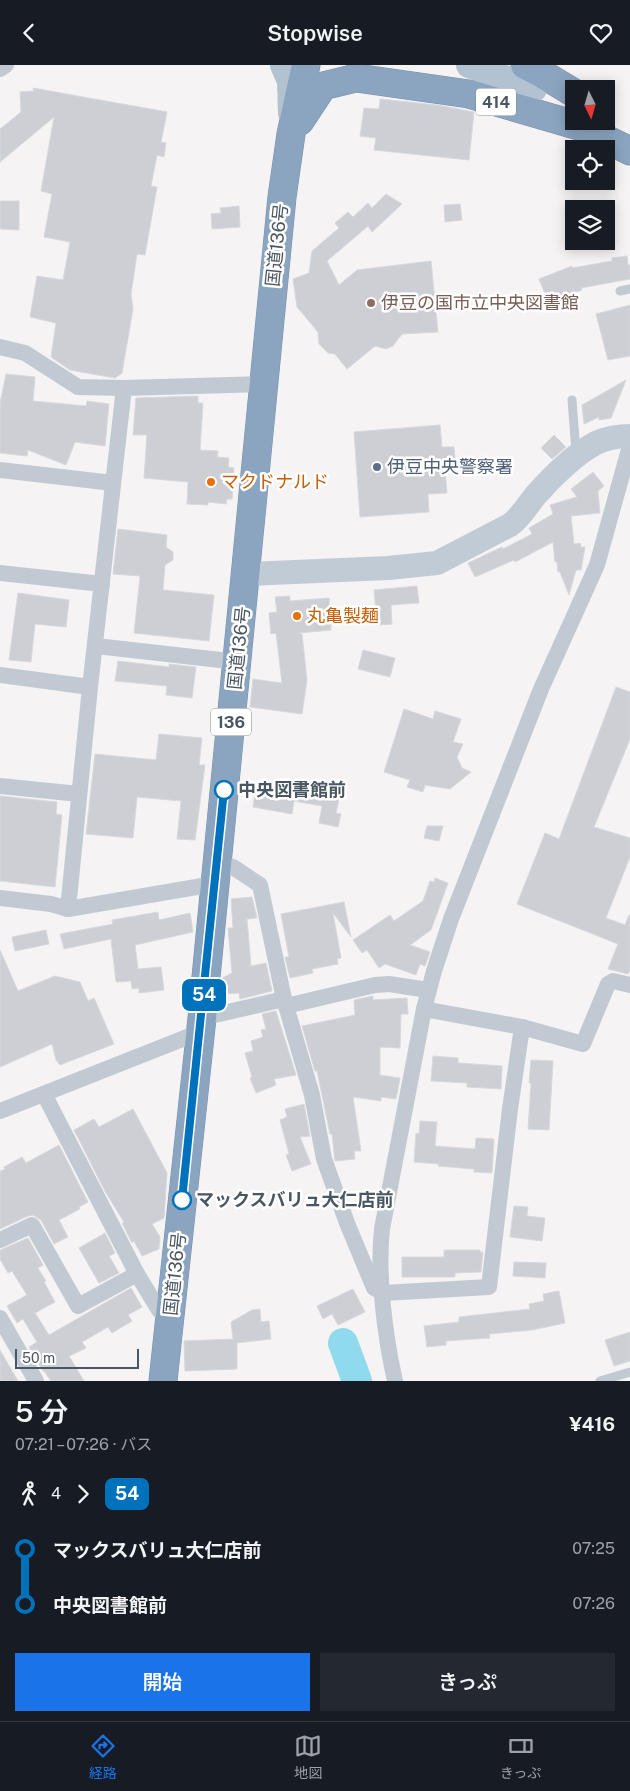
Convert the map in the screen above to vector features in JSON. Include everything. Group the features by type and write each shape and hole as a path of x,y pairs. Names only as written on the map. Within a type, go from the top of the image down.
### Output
{"highway":[{"name":"国道136号","path":"163,1381 238,662 282,197 306,65"},
{"path":"292,134 323,86 346,72"},
{"name":"414","path":"346,72 469,94 579,126 630,151"},
{"name":"414","path":"529,77 565,90"},
{"name":"414","path":"529,77 565,100"},
{"path":"615,127 630,136"}],"main road":[{"path":"284,65 290,81 292,134"},
{"path":"469,65 529,77"}],"street":[{"path":"0,69 6,65"},
{"path":"0,347 25,353 78,387 124,388 263,384"},
{"path":"68,909 90,687 124,388"},
{"path":"246,574 388,568 436,563 510,525 520,517 545,486 576,457 597,442 616,437 630,436"},
{"path":"395,1381 388,1350 380,1247 428,990 451,919 540,689 597,565 630,446"},
{"path":"0,471 113,483"},
{"path":"0,573 102,584"},
{"path":"96,646 238,662"},
{"path":"0,675 90,687"},
{"path":"0,786 79,794"},
{"path":"0,898 51,904 68,909 233,867 260,885 285,1003 312,1095 324,1159 347,1223 374,1288 383,1293 489,1287 522,1027"},
{"path":"424,1009 522,1027 583,1044 608,983 613,981 630,985"},
{"path":"0,1111 44,1094 201,1025 285,1003 375,985 389,984 428,990"},
{"path":"44,1094 137,1274 159,1310 170,1319"},
{"path":"0,1240 32,1225 78,1306 137,1274"},
{"path":"0,1318 36,1381"}],"lane":[{"path":"620,291 630,289"},
{"path":"572,400 576,457"},
{"path":"600,1381 630,1372"}],"building":[{"path":"33,88 167,112 161,142 166,143 164,157 157,155 151,186 157,187 145,255 137,254 131,294 133,309 122,373 115,378 70,370 51,357 56,323 30,317 37,276 63,280 70,242 44,237 52,194 41,191 54,117 0,162 0,129 21,112 20,92 34,91"},
{"path":"380,99 437,105 474,112 469,160 374,150 376,138 360,136 364,108 379,109"},
{"path":"386,194 402,204 372,232 368,226 327,261 339,285 357,270 431,261 438,332 402,334 393,346 386,349 375,346 347,369 335,354 328,353 319,344 318,332 297,307 293,279 309,273 312,251 339,228 335,223 348,212 353,217 368,203 372,208"},
{"path":"0,201 19,201 19,230 0,229"},
{"path":"460,204 462,220 445,222 444,205"},
{"path":"239,206 240,227 212,229 211,214 221,213 220,208"},
{"path":"627,256 628,265 630,265 630,279 581,288 582,290 548,301 539,279 572,266 572,268 612,261 612,258"},
{"path":"630,305 630,356 608,360 596,314"},
{"path":"6,374 35,377 33,401 86,406 87,401 109,404 105,446 75,442 66,465 28,450 27,456 0,453 0,403"},
{"path":"626,380 611,418 599,420 599,417 584,424 582,405"},
{"path":"198,396 198,403 203,403 200,450 218,451 217,457 229,458 228,467 234,468 232,499 227,499 226,504 208,502 208,505 187,504 188,482 144,478 147,435 133,435 136,398"},
{"path":"440,425 442,447 454,447 456,469 445,469 447,493 428,494 429,512 360,517 354,432"},
{"path":"554,435 566,447 552,459 541,448"},
{"path":"593,472 604,486 598,491 600,513 571,516 574,544 580,543 581,547 585,547 581,570 576,570 569,595 560,572 558,572 553,542 515,562 514,560 475,577 468,563 502,547 503,549 532,534 529,528 553,514 550,505 577,497 571,489"},
{"path":"118,529 167,535 166,547 173,552 173,560 165,565 163,590 214,595 209,641 134,633 140,576 113,574"},
{"path":"417,586 419,603 391,605 392,624 377,625 374,590"},
{"path":"18,593 69,600 66,627 35,624 31,662 9,660"},
{"path":"290,596 290,601 329,598 331,630 299,633 302,634 307,680 302,714 250,707 253,679 282,683 276,633 271,634 269,613 277,612 275,597"},
{"path":"363,650 395,658 390,677 358,669"},
{"path":"118,661 169,667 169,664 196,667 192,698 166,695 167,686 115,681"},
{"path":"616,687 630,692 630,739 594,827 630,838 630,857 606,918 625,925 630,915 630,970 628,974 608,969 618,944 517,904 545,833 559,839"},
{"path":"404,709 433,719 435,711 461,719 453,742 463,744 457,757 462,768 471,772 450,789 425,785 423,792 407,787 410,780 384,772"},
{"path":"159,734 202,738 199,765 205,765 195,840 177,839 181,801 137,797 133,838 86,834 95,754 156,760"},
{"path":"263,782 340,794 336,813 341,814 338,827 319,823 322,806 294,801 292,814 253,807 255,793 261,794"},
{"path":"0,796 57,802 56,814 62,815 55,887 0,881"},
{"path":"427,826 443,826 439,841 424,838"},
{"path":"435,878 448,883 431,930 410,945 430,952 425,966 420,964 416,975 385,964 379,968 367,950 362,953 353,940 390,915 394,921 423,901 430,881 434,882"},
{"path":"252,897 257,918 247,919 251,966 266,963 272,991 240,999 239,993 224,994 222,978 232,973 228,928 233,928 231,899"},
{"path":"344,902 351,937 333,913 341,958 337,959 338,964 312,969 313,973 290,978 285,957 289,957 281,914"},
{"path":"158,912 159,920 190,913 193,932 135,945 138,969 161,967 164,990 139,993 139,988 132,989 131,981 116,982 111,939 64,949 60,934 113,924 112,920"},
{"path":"46,930 49,944 15,951 12,937"},
{"path":"0,950 18,991 55,976 80,982 88,1001 94,998 114,1044 60,1065 56,1060 52,1044 0,1067"},
{"path":"373,996 373,1000 407,998 408,1014 401,1014 400,1048 380,1047 380,1075 400,1078 396,1099 381,1097 381,1101 353,1097 361,1151 354,1151 355,1159 335,1161 332,1134 330,1134 317,1071 315,1071 302,1026 355,1015 354,1000"},
{"path":"276,1011 296,1075 274,1079 276,1085 256,1093 250,1078 252,1077 245,1053 253,1051 251,1041 263,1037 261,1030 266,1029 262,1014"},
{"path":"433,1056 458,1058 458,1063 502,1066 501,1089 467,1087 467,1083 431,1081"},
{"path":"531,1060 553,1061 549,1130 528,1129"},
{"path":"304,1104 310,1136 300,1137 311,1164 292,1171 286,1155 289,1154 280,1120 287,1117 285,1109"},
{"path":"133,1109 167,1173 164,1218 152,1224 160,1237 159,1249 142,1256 134,1241 132,1243 122,1223 124,1222 106,1193 74,1130 94,1119 99,1127"},
{"path":"420,1121 437,1122 435,1146 475,1149 476,1138 494,1139 492,1173 474,1172 474,1169 414,1162 416,1133 419,1134"},
{"path":"59,1145 88,1202 79,1207 80,1209 59,1220 68,1237 54,1244 41,1220 33,1215 0,1229 0,1171 22,1157 26,1163"},
{"path":"514,1206 528,1207 527,1216 545,1218 542,1241 510,1237"},
{"path":"105,1233 115,1253 109,1256 119,1273 99,1283 79,1248"},
{"path":"28,1238 43,1265 38,1268 55,1302 35,1313 49,1335 131,1288 142,1307 128,1315 132,1321 112,1333 108,1327 82,1342 86,1348 69,1356 84,1381 51,1381 29,1347 37,1342 23,1319 17,1323 7,1306 27,1295 12,1271 8,1273 0,1259 0,1250"},
{"path":"444,1250 480,1250 480,1252 483,1252 481,1272 455,1273 455,1277 402,1277 402,1257 444,1257"},
{"path":"514,1262 546,1263 545,1278 513,1276"},
{"path":"353,1289 365,1312 338,1325 332,1314 323,1319 317,1306"},
{"path":"559,1291 565,1323 532,1330 489,1334 490,1338 446,1341 446,1345 427,1347 424,1326 459,1322 459,1317 530,1309 529,1304 544,1301 543,1294"},
{"path":"260,1309 261,1322 269,1321 271,1339 237,1343 237,1369 185,1371 184,1341 233,1339 231,1322 252,1310"},
{"path":"630,1332 630,1361 614,1366 605,1340"},
{"path":"0,1350 18,1381 0,1381"}],"waterway":[{"path":"343,1343 357,1381"}],"bus line":[{"name":"54","path":"182,1200 224,790"}],"place":[{"name":"伊豆の国市立中央図書館","path":"371,303"},
{"name":"伊豆中央警察署","path":"377,467"},
{"name":"マクドナルド","path":"211,482"},
{"name":"丸亀製麺","path":"297,616"},
{"name":"中央図書館前","path":"224,790"},
{"name":"マックスバリュ大仁店前","path":"182,1200"}]}
